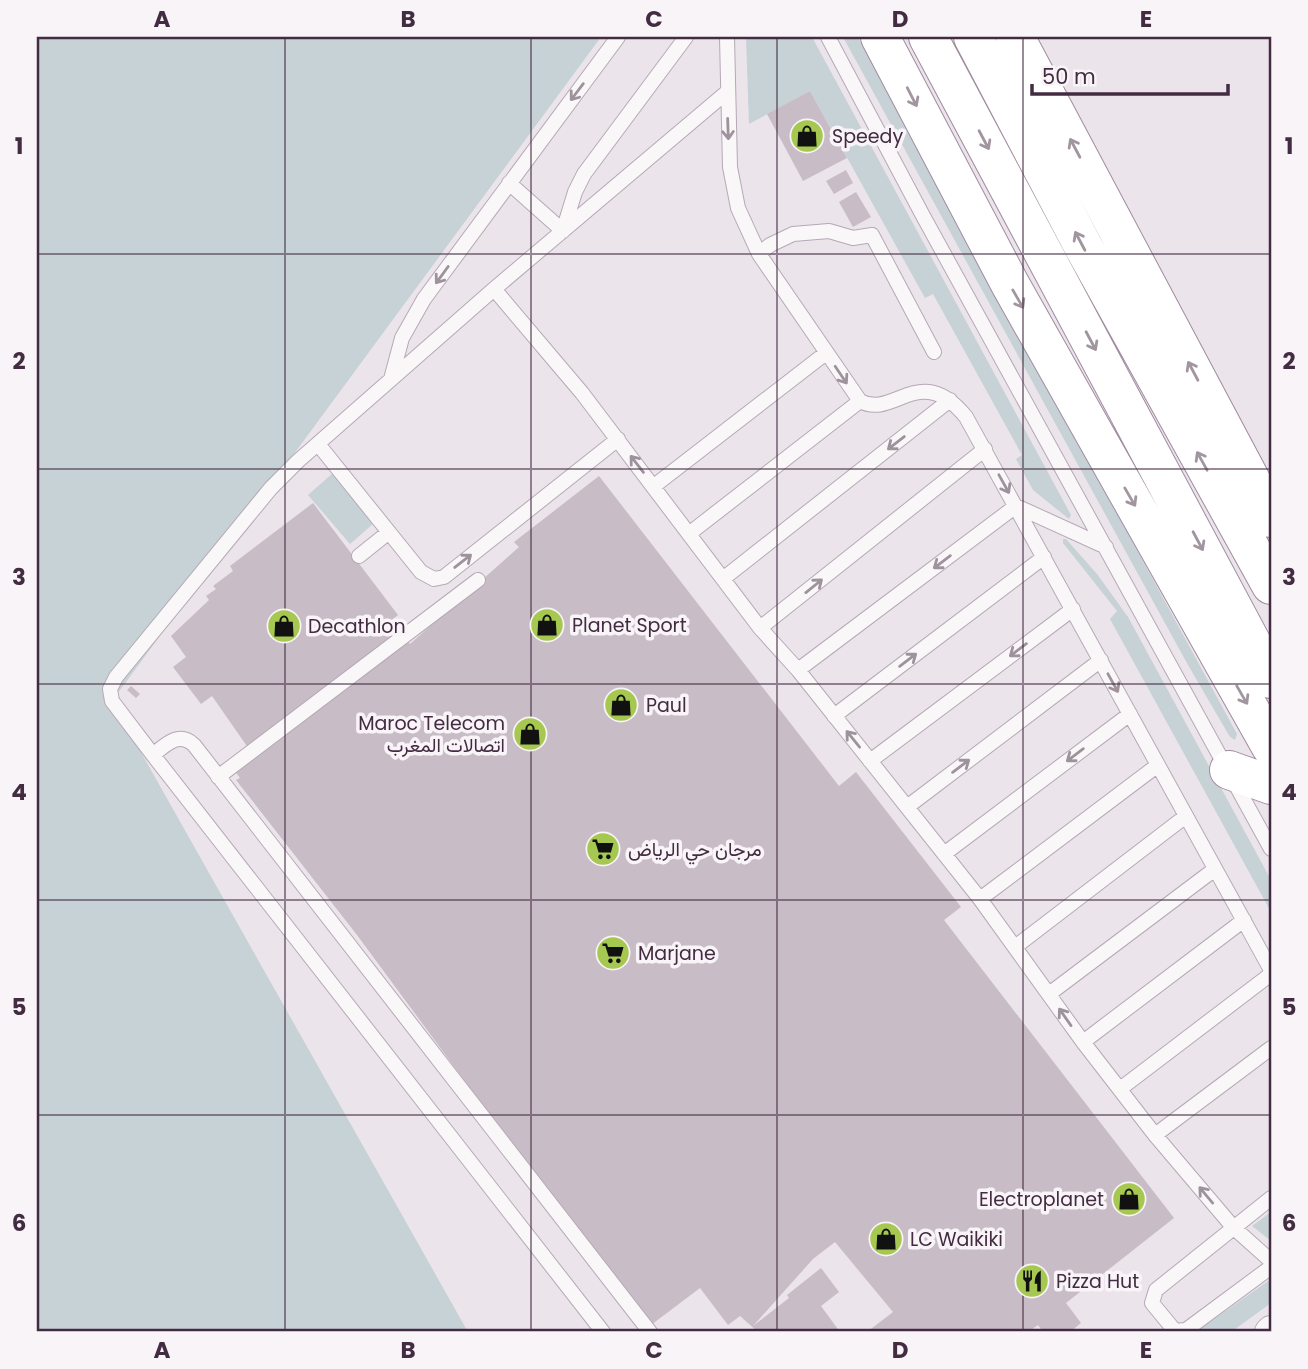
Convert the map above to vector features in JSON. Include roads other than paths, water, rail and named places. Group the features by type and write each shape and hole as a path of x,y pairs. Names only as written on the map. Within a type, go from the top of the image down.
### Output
{"highway":[{"path":"880,37 1010,284 1271,747"},
{"path":"928,37 1271,679"},
{"path":"973,37 1083,246 1271,585"},
{"path":"1015,37 1271,518"},
{"path":"1228,770 1271,785"}],"lane":[{"path":"391,379 398,348 411,318 618,37"},
{"path":"563,231 575,192 584,174 686,37"},
{"path":"727,37 732,184 738,208 759,254 860,401 876,407 901,396 923,392 950,400 966,417 1271,972 1120,1089"},
{"path":"828,37 922,214 1271,849"},
{"path":"603,1332 153,755 112,701 110,689 112,682 271,488 494,289 727,92"},
{"path":"509,183 563,231"},
{"path":"759,254 770,245 793,234 829,232 853,238 872,235 934,352"},
{"path":"494,289 618,439 760,628 798,670 981,899 1083,1042 1155,1135 1233,1227 1271,1261"},
{"path":"654,486 826,353"},
{"path":"724,578 950,400"},
{"path":"690,533 860,401"},
{"path":"318,444 424,575 434,579 444,577 618,439"},
{"path":"760,628 985,449"},
{"path":"1016,506 1106,547"},
{"path":"798,670 1016,506"},
{"path":"359,556 392,536"},
{"path":"834,716 1044,558"},
{"path":"218,777 478,580"},
{"path":"870,761 1073,609"},
{"path":"907,807 1101,660"},
{"path":"944,854 1130,714"},
{"path":"153,755 171,740 186,739 194,745 650,1332"},
{"path":"981,899 1158,765"},
{"path":"1015,947 1186,816"},
{"path":"1049,994 1215,869"},
{"path":"1083,1042 1244,920"},
{"path":"1155,1135 1271,1048"},
{"path":"1271,1198 1153,1294 1152,1303 1175,1331 1186,1331 1271,1267"}],"place":[{"name":"Speedy","path":"807,136"},
{"name":"Planet Sport","path":"547,625"},
{"name":"Decathlon","path":"284,626"},
{"name":"Paul","path":"621,705"},
{"name":"Maroc Telecom اتصالات المغرب","path":"530,734"},
{"name":"مرجان حي الرياض","path":"603,849"},
{"name":"Marjane","path":"613,953"},
{"name":"Electroplanet","path":"1129,1199"},
{"name":"LC Waikiki","path":"886,1239"},
{"name":"Pizza Hut","path":"1032,1281"}]}
